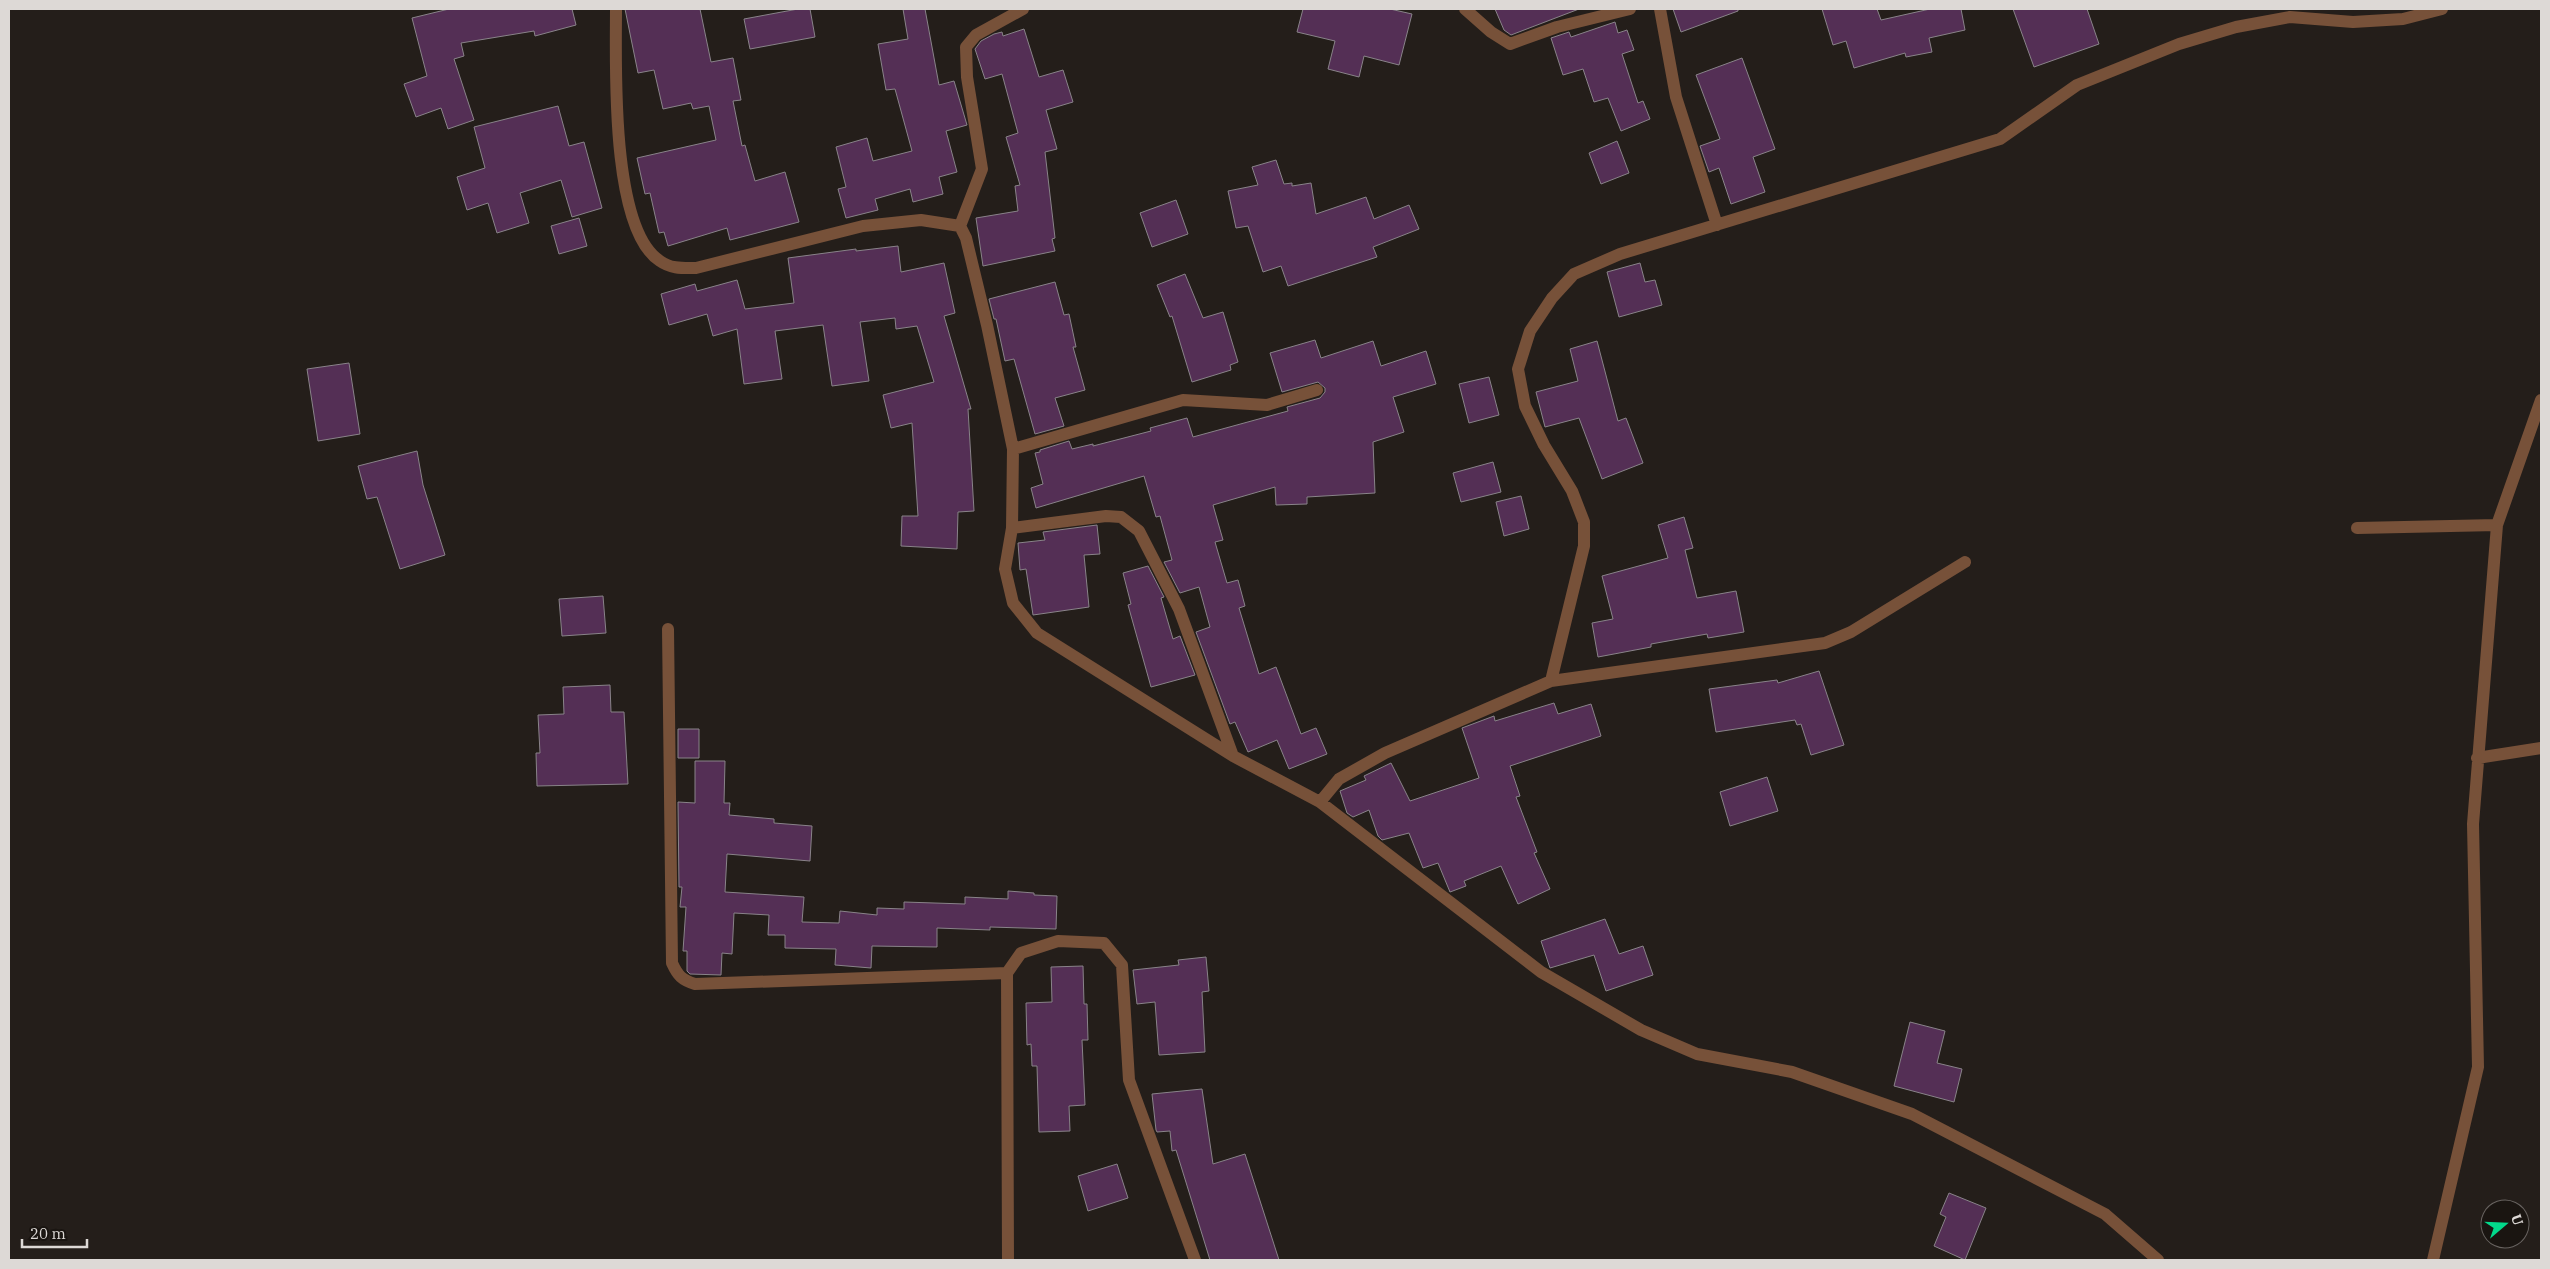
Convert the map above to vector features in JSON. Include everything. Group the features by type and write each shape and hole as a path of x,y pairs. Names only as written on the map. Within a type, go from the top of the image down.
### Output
{"street":[{"path":"616,9 616,92 624,182 631,215 645,245 659,261 676,268 696,268 863,226 921,220 960,226"},
{"path":"1023,9 976,35 966,47 967,77 982,169 960,226 966,238 987,325 1013,449 1012,528 1005,569 1013,603 1037,633 1233,756 1320,802 1541,972 1641,1030 1697,1054 1792,1072 1912,1114 2105,1214 2158,1260"},
{"path":"1465,9 1491,32 1510,44 1557,27 1630,9"},
{"path":"1660,9 1676,97 1717,225"},
{"path":"1551,681 1584,546 1584,522 1572,491 1544,445 1525,406 1518,369 1530,331 1552,298 1574,274 1620,254 2000,139 2077,85 2179,44 2236,27 2290,17 2353,22 2403,19 2442,9"},
{"path":"1013,449 1183,400 1267,405 1317,390"},
{"path":"2433,1260 2478,1067 2473,824 2497,525 2538,414 2541,400"},
{"path":"1012,528 1106,516 1121,517 1138,531 1179,609 1233,756"},
{"path":"2357,528 2497,525"},
{"path":"1320,802 1339,780 1385,753 1551,681 1825,643 1852,632 1965,562"},
{"path":"668,629 672,963 677,975 683,980 695,984 1007,973"},
{"path":"2477,758 2541,748"},
{"path":"1008,1260 1007,973 1021,953 1058,941 1104,943 1122,965 1129,1080 1195,1260"}],"building":[{"path":"449,9 572,9 576,25 535,36 534,31 461,43 464,56 454,59 474,120 448,129 441,108 416,117 404,84 427,76 412,18"},
{"path":"625,9 700,9 711,62 733,58 741,100 733,101 742,146 745,145 755,181 785,172 799,222 730,240 727,228 668,246 664,232 659,233 650,193 645,194 637,158 716,140 709,106 693,109 691,103 663,109 654,70 638,73"},
{"path":"798,9 810,9 815,37 750,49 744,19"},
{"path":"903,9 925,9 939,85 954,81 967,125 946,131 957,172 939,177 943,194 913,202 910,189 875,199 878,210 846,218 838,189 846,187 836,147 867,138 873,161 912,151 895,89 886,90 878,44 908,39"},
{"path":"1303,9 1390,9 1412,14 1399,65 1364,56 1359,77 1328,69 1335,41 1297,32"},
{"path":"1495,9 1579,9 1511,35 1504,30"},
{"path":"1673,9 1738,9 1738,11 1681,32"},
{"path":"1822,9 1877,9 1881,20 1930,9 1961,9 1965,30 1929,38 1932,52 1906,57 1905,53 1854,68 1846,41 1833,45"},
{"path":"2013,9 2087,9 2099,44 2034,67"},
{"path":"1615,22 1618,33 1627,30 1634,50 1622,54 1638,103 1643,101 1650,119 1621,131 1608,98 1594,102 1583,69 1563,75 1551,38 1569,32 1571,37"},
{"path":"1024,29 1039,77 1063,70 1073,102 1046,110 1057,149 1045,152 1055,238 1052,239 1055,251 983,266 976,218 1018,211 1015,186 1020,185 1006,137 1018,133 1002,74 985,79 975,49 981,41 994,34 1002,32 1003,36"},
{"path":"1742,58 1775,149 1753,157 1765,192 1731,204 1719,168 1709,172 1700,146 1720,139 1696,75"},
{"path":"558,106 569,146 584,142 602,208 572,217 561,180 520,193 529,223 497,233 488,203 467,210 457,177 485,168 474,127"},
{"path":"1617,141 1629,173 1601,184 1589,153"},
{"path":"1276,160 1284,184 1292,183 1292,186 1311,183 1316,214 1366,197 1374,219 1409,205 1419,229 1373,247 1377,257 1288,286 1281,266 1263,272 1248,226 1236,228 1228,191 1258,185 1252,167"},
{"path":"1176,200 1188,234 1152,247 1140,213"},
{"path":"579,218 587,246 559,254 551,226"},
{"path":"898,246 901,272 944,263 955,313 944,316 971,409 968,409 974,511 958,512 957,549 901,546 902,516 918,516 912,423 891,428 883,395 934,382 917,326 896,329 895,318 860,322 869,381 832,386 823,325 775,331 782,379 744,384 737,329 713,336 707,314 669,325 661,294 695,284 697,291 737,280 745,309 794,303 788,258 856,249 856,251"},
{"path":"1640,263 1645,282 1655,280 1662,305 1619,317 1607,272"},
{"path":"1185,274 1203,318 1223,312 1238,362 1230,365 1231,370 1192,382 1172,316 1170,317 1157,285"},
{"path":"1055,282 1064,315 1069,314 1076,347 1073,347 1085,390 1055,398 1064,426 1035,434 1014,359 1005,361 996,319 994,319 989,299"},
{"path":"1315,340 1321,358 1373,341 1381,366 1426,351 1436,384 1393,397 1404,432 1373,442 1375,493 1307,497 1307,504 1276,505 1275,487 1213,505 1223,540 1215,542 1227,583 1238,580 1245,606 1239,608 1259,674 1276,667 1301,734 1316,728 1327,754 1289,769 1277,740 1248,752 1235,722 1230,724 1196,632 1210,627 1199,587 1180,593 1164,562 1172,560 1160,516 1156,517 1144,476 1036,508 1031,488 1043,484 1035,453 1040,452 1040,450 1069,441 1072,449 1093,444 1093,446 1151,431 1150,428 1187,418 1193,437 1288,411 1287,407 1320,398 1325,392 1325,388 1318,382 1282,392 1270,353"},
{"path":"1597,341 1618,421 1626,418 1643,463 1602,479 1579,418 1545,427 1536,392 1578,381 1570,349"},
{"path":"349,363 360,434 318,441 307,369"},
{"path":"1489,377 1499,415 1469,423 1459,384"},
{"path":"417,451 423,485 445,555 400,569 377,497 367,499 358,466"},
{"path":"1493,462 1501,492 1461,502 1453,473"},
{"path":"1521,496 1529,529 1504,536 1496,502"},
{"path":"1684,517 1693,548 1685,550 1697,598 1736,591 1744,632 1708,638 1707,634 1651,644 1651,647 1598,657 1592,623 1613,619 1602,576 1668,558 1658,525"},
{"path":"1097,525 1100,554 1084,555 1089,607 1033,615 1026,569 1020,570 1018,543 1045,540 1043,532"},
{"path":"1148,566 1164,597 1161,598 1173,639 1180,636 1195,675 1151,687 1128,605 1131,604 1123,573"},
{"path":"603,596 606,633 562,636 559,599"},
{"path":"1819,671 1844,745 1811,755 1801,724 1797,725 1795,720 1716,732 1709,689 1777,680 1778,683"},
{"path":"610,685 611,712 624,712 628,784 537,786 536,753 540,753 538,715 564,714 563,687"},
{"path":"1554,703 1558,714 1591,704 1601,736 1510,766 1520,796 1516,797 1537,852 1534,853 1550,889 1518,904 1501,866 1464,881 1466,886 1450,892 1438,863 1423,868 1409,833 1382,840 1378,836 1369,810 1353,817 1347,813 1340,791 1366,780 1364,776 1391,763 1410,801 1479,778 1462,728 1494,716 1495,721"},
{"path":"678,729 699,729 699,758 678,758"},
{"path":"695,761 725,761 724,803 730,803 729,815 774,819 774,823 812,826 810,861 727,854 725,892 804,897 802,922 839,923 840,911 877,915 877,908 904,909 904,902 965,904 965,897 1008,899 1008,891 1034,893 1034,895 1057,896 1056,929 990,927 990,930 937,928 937,947 872,946 871,968 835,965 836,949 785,948 785,935 768,935 769,915 734,913 732,954 722,953 721,975 690,974 687,971 687,951 683,951 686,907 680,907 682,887 679,887 678,802 695,803"},
{"path":"1767,777 1778,811 1730,826 1720,792"},
{"path":"1605,919 1619,954 1643,946 1653,975 1606,991 1594,955 1550,968 1541,941"},
{"path":"1206,957 1209,991 1202,992 1205,1052 1159,1055 1155,1002 1137,1004 1133,970 1179,965 1178,960"},
{"path":"1083,966 1084,1004 1087,1004 1088,1040 1082,1040 1085,1105 1069,1106 1070,1131 1039,1132 1037,1066 1032,1066 1031,1044 1027,1045 1026,1003 1052,1002 1051,967"},
{"path":"1910,1022 1945,1031 1937,1063 1962,1069 1954,1102 1894,1086"},
{"path":"1202,1089 1213,1164 1245,1154 1279,1260 1210,1260 1176,1150 1172,1151 1170,1131 1157,1132 1156,1130 1152,1094"},
{"path":"1117,1164 1128,1198 1088,1211 1078,1176"},
{"path":"1949,1193 1986,1208 1965,1260 1934,1246 1946,1217 1940,1214"}]}
